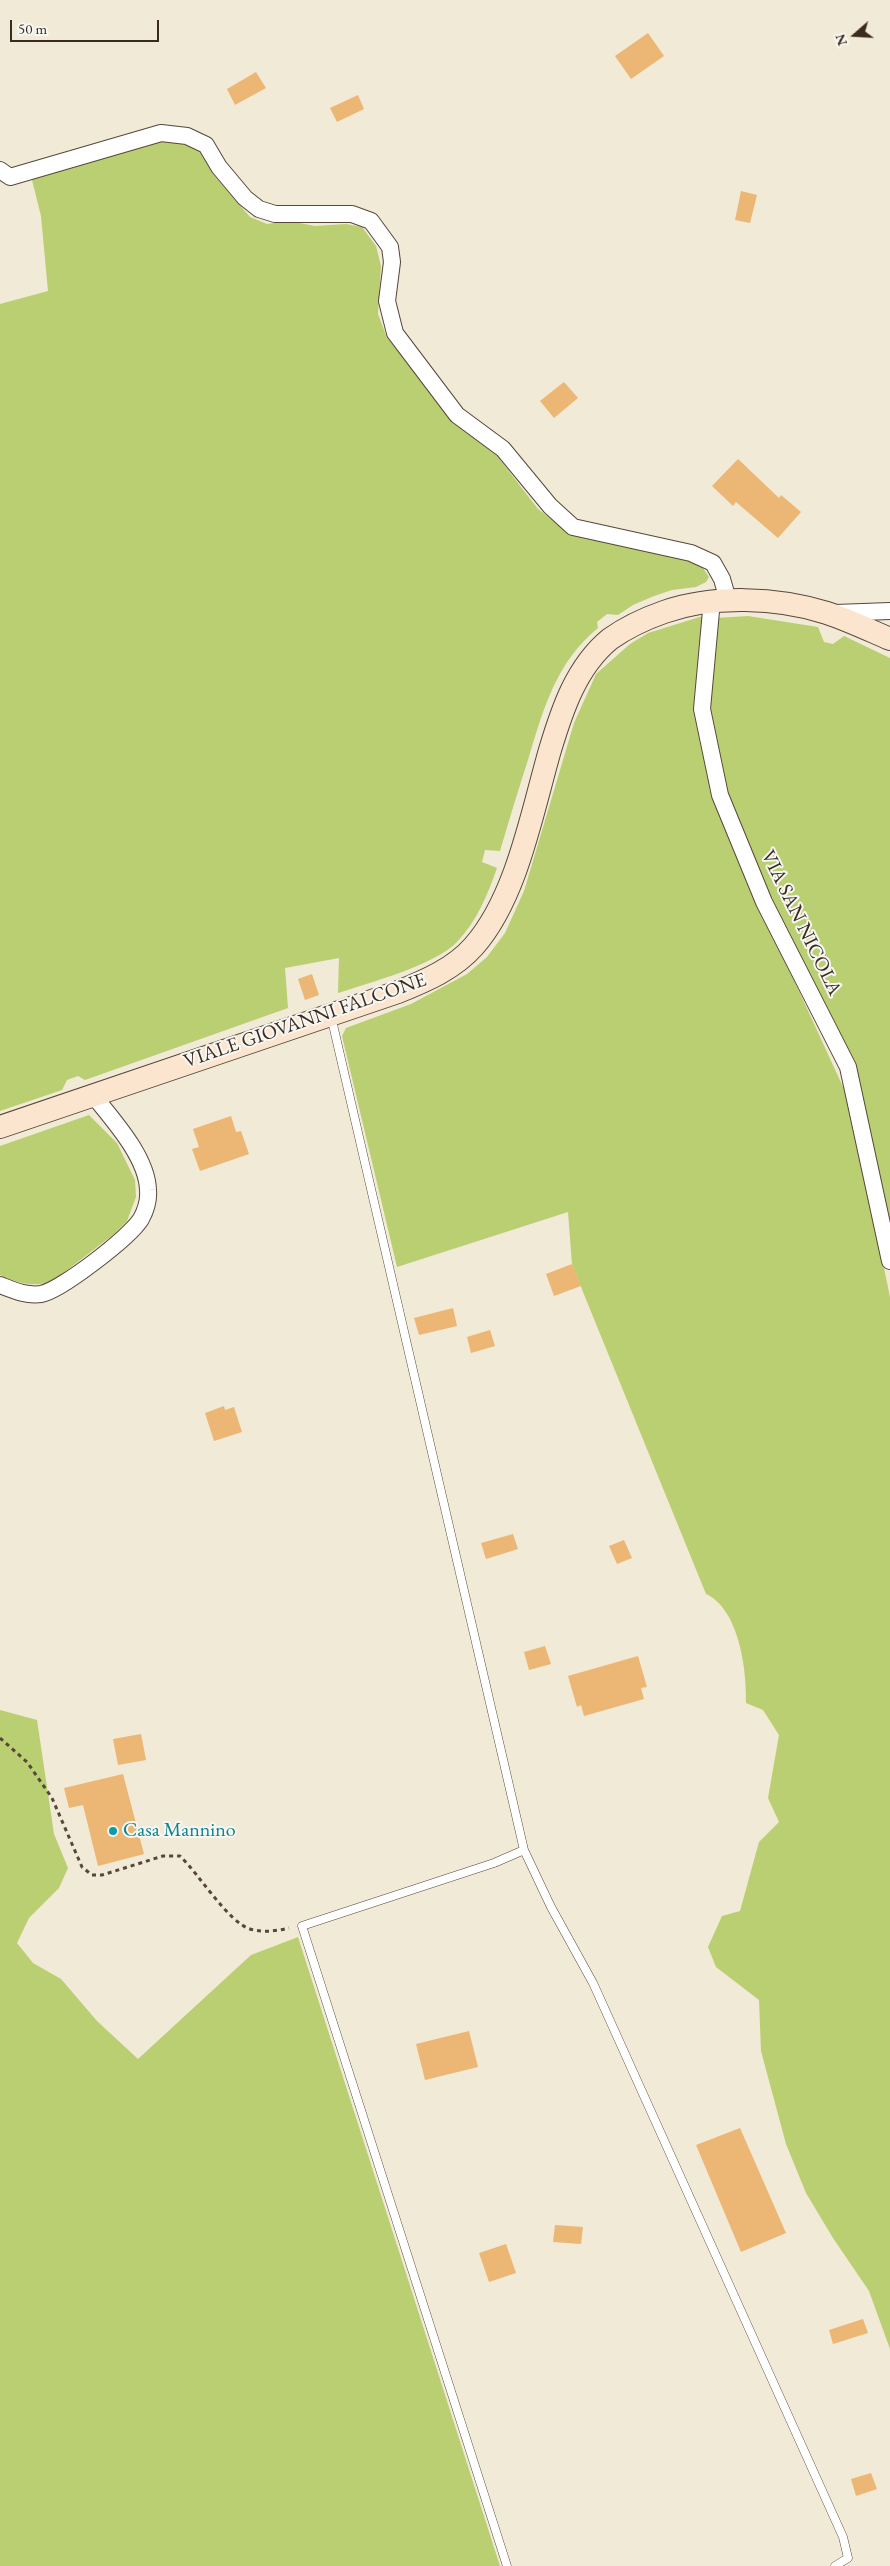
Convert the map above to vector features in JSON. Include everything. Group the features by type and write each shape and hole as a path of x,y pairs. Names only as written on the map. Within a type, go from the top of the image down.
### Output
{"street":[{"path":"0,170 10,177 161,133 187,136 206,145 219,167 245,198 259,209 275,214 352,214 371,221 390,246 392,262 387,301 395,333 457,415 503,449 550,506 573,527 691,553 713,563 722,579 720,600"},
{"name":"VIALE GIOVANNI FALCONE","path":"0,1126 424,982 451,966 474,947 499,909 512,879 559,720 581,672 609,640 626,628 672,609 720,600 791,605 827,613"},
{"name":"VIA SAN NICOLA","path":"720,600 702,709 720,795 764,902 848,1067 890,1261"},
{"path":"827,613 890,611"},
{"path":"827,613 890,639"},
{"path":"0,1285 28,1294 56,1289 124,1237 140,1220 147,1206 148,1189 145,1174 127,1138 93,1095"}],"lane":[{"path":"330,1014 524,1850 551,1907 593,1984 843,2537 848,2558 835,2566"},
{"path":"507,2566 302,1926 494,1863 524,1850"}],"path":[{"path":"0,1738 27,1762 52,1798 82,1868 92,1875 102,1875 163,1856 180,1856 233,1919 249,1929 269,1932 302,1926"}],"green space":[{"path":"163,141 186,143 203,150 214,175 250,217 267,224 289,221 315,226 346,224 362,227 376,246 381,266 378,314 387,338 453,417 491,448 538,509 568,532 689,560 701,565 709,577 706,582 696,587 672,590 654,596 633,605 618,615 607,614 597,622 598,628 571,656 561,672 546,705 500,851 485,850 482,862 497,868 486,897 464,934 446,951 418,966 338,993 339,958 285,968 288,1008 85,1080 78,1076 67,1080 62,1090 0,1111 0,304 48,291 41,216 31,176"},
{"path":"703,616 697,713 759,904 849,1100 890,1297 890,2349 869,2291 833,2238 806,2193 786,2144 761,2051 759,2000 716,1967 708,1947 722,1916 740,1911 759,1842 779,1822 768,1798 779,1735 763,1710 746,1703 745,1674 739,1642 726,1613 717,1602 706,1594 583,1292 572,1264 568,1212 397,1267 342,1036 346,1028 411,1004 467,974 487,957 505,933 524,891 574,723 596,674 630,644 648,633"},
{"path":"748,616 818,627 824,642 833,644 844,636 890,658 890,1235 852,1065 770,901 726,794 710,712 716,618"},
{"path":"89,1115 117,1143 135,1180 136,1197 127,1221 114,1234 53,1281 26,1284 0,1275 0,1146"},
{"path":"0,1710 37,1720 54,1834 68,1868 59,1888 29,1918 17,1943 33,1963 61,1979 97,2021 138,2059 251,1955 298,1937 500,2566 0,2566"}],"building":[{"path":"648,33 664,56 631,79 615,56"},
{"path":"256,72 266,88 235,105 227,89"},
{"path":"358,95 364,109 337,122 330,108"},
{"path":"741,191 757,195 750,223 735,220"},
{"path":"564,382 578,398 554,418 540,401"},
{"path":"738,459 779,498 781,495 801,512 778,538 736,502 733,506 712,486"},
{"path":"312,974 319,995 305,1000 298,979"},
{"path":"231,1116 236,1132 241,1131 249,1154 200,1171 192,1149 199,1147 193,1129"},
{"path":"572,1264 581,1286 554,1296 546,1274"},
{"path":"453,1308 457,1326 419,1335 414,1318"},
{"path":"490,1330 495,1346 471,1353 467,1337"},
{"path":"224,1406 225,1410 234,1407 242,1432 214,1441 205,1413"},
{"path":"513,1534 518,1549 486,1559 481,1543"},
{"path":"624,1540 632,1558 617,1564 609,1546"},
{"path":"545,1646 551,1664 529,1670 524,1652"},
{"path":"638,1656 647,1687 641,1688 644,1699 584,1716 581,1705 577,1707 568,1676"},
{"path":"141,1734 146,1760 118,1765 113,1739"},
{"name":"Casa Mannino","path":"123,1774 144,1854 98,1866 83,1805 69,1808 64,1788"},
{"path":"469,2031 478,2067 425,2080 416,2044"},
{"path":"740,2128 786,2233 741,2252 696,2145"},
{"path":"555,2225 583,2227 581,2244 553,2242"},
{"path":"506,2244 516,2273 489,2282 479,2253"},
{"path":"863,2319 868,2333 833,2344 829,2330"},
{"path":"871,2473 877,2489 856,2496 851,2479"}],"place":[{"name":"Casa Mannino","path":"113,1831"}]}
